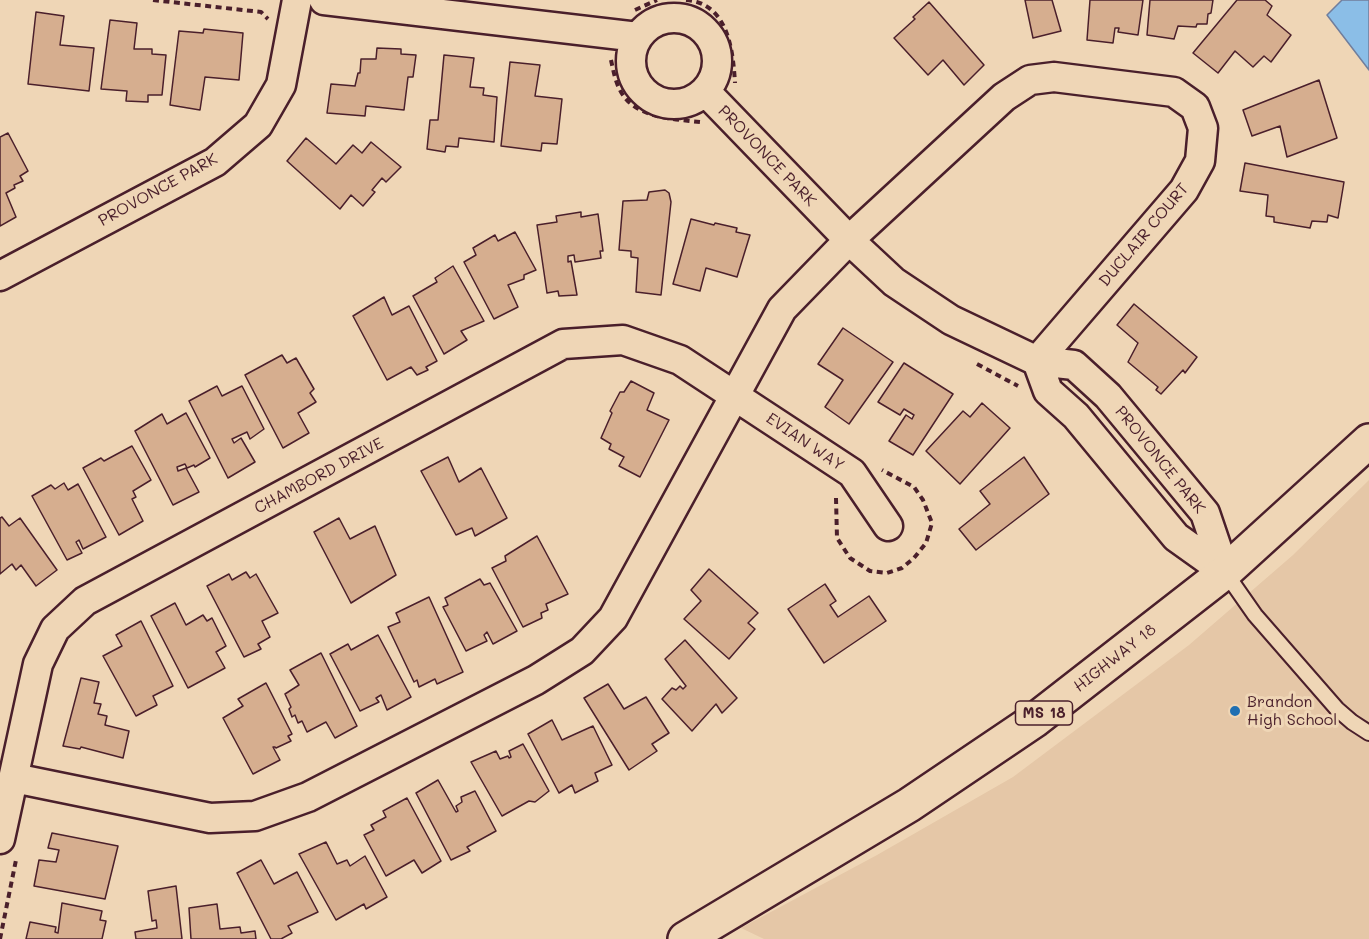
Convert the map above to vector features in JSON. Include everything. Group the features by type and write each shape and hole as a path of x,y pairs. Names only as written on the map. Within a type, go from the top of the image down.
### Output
{"main road":[{"name":"HIGHWAY 18","path":"686,939 909,804 1035,720 1225,572 1369,441"}],"street":[{"name":"PROVONCE PARK","path":"0,276 215,162 258,125 281,85 297,0"},
{"path":"324,0 638,37"},
{"name":"PROVONCE PARK","path":"675,18 688,21 700,28 710,39 716,59 712,79 705,91 693,100 680,104 666,104 647,94 634,78 631,64 638,37 661,20 675,18"},
{"name":"DUCLAIR COURT","path":"849,240 1004,97 1030,80 1054,77 1174,92 1195,107 1199,117 1203,128 1200,161 1184,190 1036,361"},
{"name":"PROVONCE PARK","path":"705,91 849,240 894,282 951,320 1036,361 1074,365 1108,396 1205,513 1225,572"},
{"path":"14,778 210,818 255,816 308,797 536,680 582,651 613,618 782,309 849,240"},
{"name":"CHAMBORD DRIVE","path":"9,844 14,778 38,664 55,629 85,602 563,344 623,340 680,360 734,394"},
{"path":"1036,361 1048,391 1076,416 1176,537 1225,572"},
{"name":"EVIAN WAY","path":"734,394 852,473 888,526"}],"lane":[{"path":"1225,572 1255,615 1337,709 1369,733"}],"path":[{"path":"153,0 261,12 270,21"},
{"path":"610,55 619,90 634,107 650,114 702,123"},
{"path":"975,363 1020,388"},
{"path":"836,494 837,538 850,558 870,571 887,573 902,568 926,543 932,523 923,500 914,487 875,466"},
{"path":"0,939 9,844"}],"shaded area":[{"name":"Brandon High School","path":"1369,480 1369,939 764,939 741,928 877,855 1013,777 1189,645 1293,555"}],"water":[{"path":"1342,0 1369,0 1369,70 1327,15"}],"building":[{"path":"1025,0 1052,0 1061,31 1033,38"},
{"path":"1090,0 1143,0 1138,35 1118,32 1119,28 1115,28 1113,43 1087,40"},
{"path":"1150,0 1213,0 1207,24 1197,24 1196,27 1178,26 1174,39 1147,35"},
{"path":"1237,0 1265,0 1272,6 1267,15 1291,35 1271,62 1264,56 1253,67 1235,51 1218,73 1193,53"},
{"path":"929,2 984,65 964,85 943,60 928,75 894,38 915,19 913,17"},
{"path":"36,12 64,16 60,45 94,48 89,91 28,84"},
{"path":"110,20 137,23 134,49 152,49 152,54 166,55 162,95 148,95 148,102 126,101 127,91 101,89"},
{"path":"204,29 243,33 239,80 205,77 200,110 170,105 179,31 203,33"},
{"path":"377,48 401,49 401,54 416,55 413,77 408,77 404,110 366,106 365,116 327,113 331,84 355,86 358,73 360,73 361,59 376,59"},
{"path":"444,55 474,58 470,87 484,88 483,95 497,97 494,142 459,138 458,147 446,146 445,152 427,149 430,120 438,120"},
{"path":"510,62 540,65 535,96 562,99 557,144 542,143 541,151 501,146"},
{"path":"1319,80 1337,138 1287,157 1280,126 1252,136 1243,110"},
{"path":"8,133 28,171 20,176 23,181 14,185 15,188 6,193 16,217 0,226 0,137"},
{"path":"306,138 336,164 353,145 362,153 371,142 401,167 386,182 382,178 372,190 375,192 363,206 351,195 340,209 287,161"},
{"path":"1245,163 1344,182 1338,218 1328,215 1327,222 1312,221 1310,228 1274,222 1274,217 1266,216 1268,195 1240,191"},
{"path":"665,190 669,193 671,202 661,295 636,292 638,258 631,257 631,251 619,250 623,201 647,200 649,192"},
{"path":"581,212 581,217 598,214 603,251 600,251 601,258 575,262 574,255 568,256 577,295 559,296 558,291 547,293 537,225 557,222 556,216"},
{"path":"691,219 737,228 736,232 750,235 737,277 706,268 700,291 673,284"},
{"path":"515,232 536,270 524,275 524,279 508,285 518,307 494,319 464,262 476,255 473,248 495,235 498,241"},
{"path":"453,266 484,321 461,331 467,340 444,354 413,296 437,282 435,278"},
{"path":"384,297 392,315 409,306 437,361 426,367 428,370 417,375 411,367 387,380 353,316"},
{"path":"1134,304 1197,357 1185,373 1183,370 1161,394 1156,390 1158,387 1128,362 1138,343 1117,325"},
{"path":"843,328 893,362 849,424 825,407 843,380 818,364"},
{"path":"282,355 287,363 296,358 314,389 310,393 316,402 298,413 309,433 283,448 245,375"},
{"path":"904,363 953,394 913,455 889,441 906,415 912,419 914,415 904,409 900,415 878,402"},
{"path":"631,381 654,393 647,410 669,420 640,477 619,466 624,457 609,449 611,444 601,438 612,413 610,411 620,392 624,392"},
{"path":"217,386 222,396 242,386 264,429 250,439 247,432 232,439 234,443 241,438 255,462 228,478 189,401"},
{"path":"982,403 1010,428 960,484 926,451 963,411 970,417"},
{"path":"186,413 210,458 195,467 194,465 187,468 185,464 177,467 178,471 186,468 199,492 173,505 135,431 162,414 167,424"},
{"path":"132,446 151,480 133,491 136,497 132,499 143,521 119,535 83,468 101,458 104,461"},
{"path":"448,457 459,482 481,468 507,518 475,536 472,528 456,535 421,471"},
{"path":"1024,457 1049,494 976,550 959,529 990,504 980,491"},
{"path":"64,483 68,490 78,484 106,537 83,549 79,540 76,542 82,553 67,560 32,496 51,485 55,489"},
{"path":"2,517 9,526 20,518 57,570 36,586 21,565 16,570 12,564 0,574 0,518"},
{"path":"339,518 350,539 375,526 396,575 351,603 314,532"},
{"path":"537,536 568,594 546,604 548,610 541,613 542,618 523,627 492,568 506,561 505,556"},
{"path":"709,569 758,613 748,623 755,629 729,659 684,619 701,601 691,590"},
{"path":"246,572 250,578 256,574 278,613 262,621 270,637 258,644 261,649 244,657 207,586 229,574 232,580"},
{"path":"480,579 484,585 490,583 517,631 493,644 487,632 484,635 487,641 466,651 443,607 448,605 445,598"},
{"path":"825,584 836,601 830,605 838,617 869,596 886,621 824,663 788,609"},
{"path":"429,597 463,672 437,684 435,679 419,687 417,680 414,682 388,627 400,622 396,613"},
{"path":"175,603 186,625 203,615 207,621 212,618 226,646 216,652 225,668 188,688 151,616"},
{"path":"141,621 173,686 153,696 157,705 136,716 103,656 122,646 116,635"},
{"path":"378,635 411,697 387,710 381,695 376,698 379,702 360,711 330,654 348,644 351,650"},
{"path":"685,640 737,698 722,713 716,704 692,731 662,699 672,688 676,690 680,686 683,689 686,686 665,659"},
{"path":"321,653 357,726 335,738 326,722 307,732 302,721 298,723 295,715 292,717 289,709 291,707 285,694 299,685 290,670"},
{"path":"81,678 99,682 94,703 101,704 98,714 107,716 105,725 129,731 123,758 81,747 80,749 63,746"},
{"path":"266,683 292,734 288,736 291,741 276,748 273,747 280,760 253,774 223,718 243,706 238,699"},
{"path":"608,684 624,709 646,697 669,733 652,744 657,751 629,770 584,698"},
{"path":"552,720 562,740 593,726 612,765 595,773 598,781 575,793 572,785 559,793 528,734"},
{"path":"523,744 549,791 535,802 529,801 502,816 471,762 496,751 500,759 508,756 509,758 511,757 509,751"},
{"path":"438,780 456,812 458,811 456,806 462,802 461,797 475,791 496,831 467,847 470,851 451,860 416,793"},
{"path":"407,798 441,861 422,873 414,860 386,876 364,835 374,830 371,825 386,817 383,811"},
{"path":"52,833 118,846 105,899 34,886 39,860 56,862 59,850 48,848"},
{"path":"326,842 337,864 347,860 350,866 365,856 387,897 366,909 364,904 336,920 299,854"},
{"path":"261,860 274,884 297,872 318,912 288,926 292,933 281,939 271,939 237,873"},
{"path":"176,886 182,939 136,939 135,932 157,928 156,920 152,921 148,891"},
{"path":"62,903 102,911 100,920 106,921 102,939 26,939 30,922 56,927 55,932 58,933"},
{"path":"217,904 220,929 240,927 241,933 255,931 256,939 191,939 189,908"}],"place":[{"name":"Brandon High School","path":"1235,711"}]}
